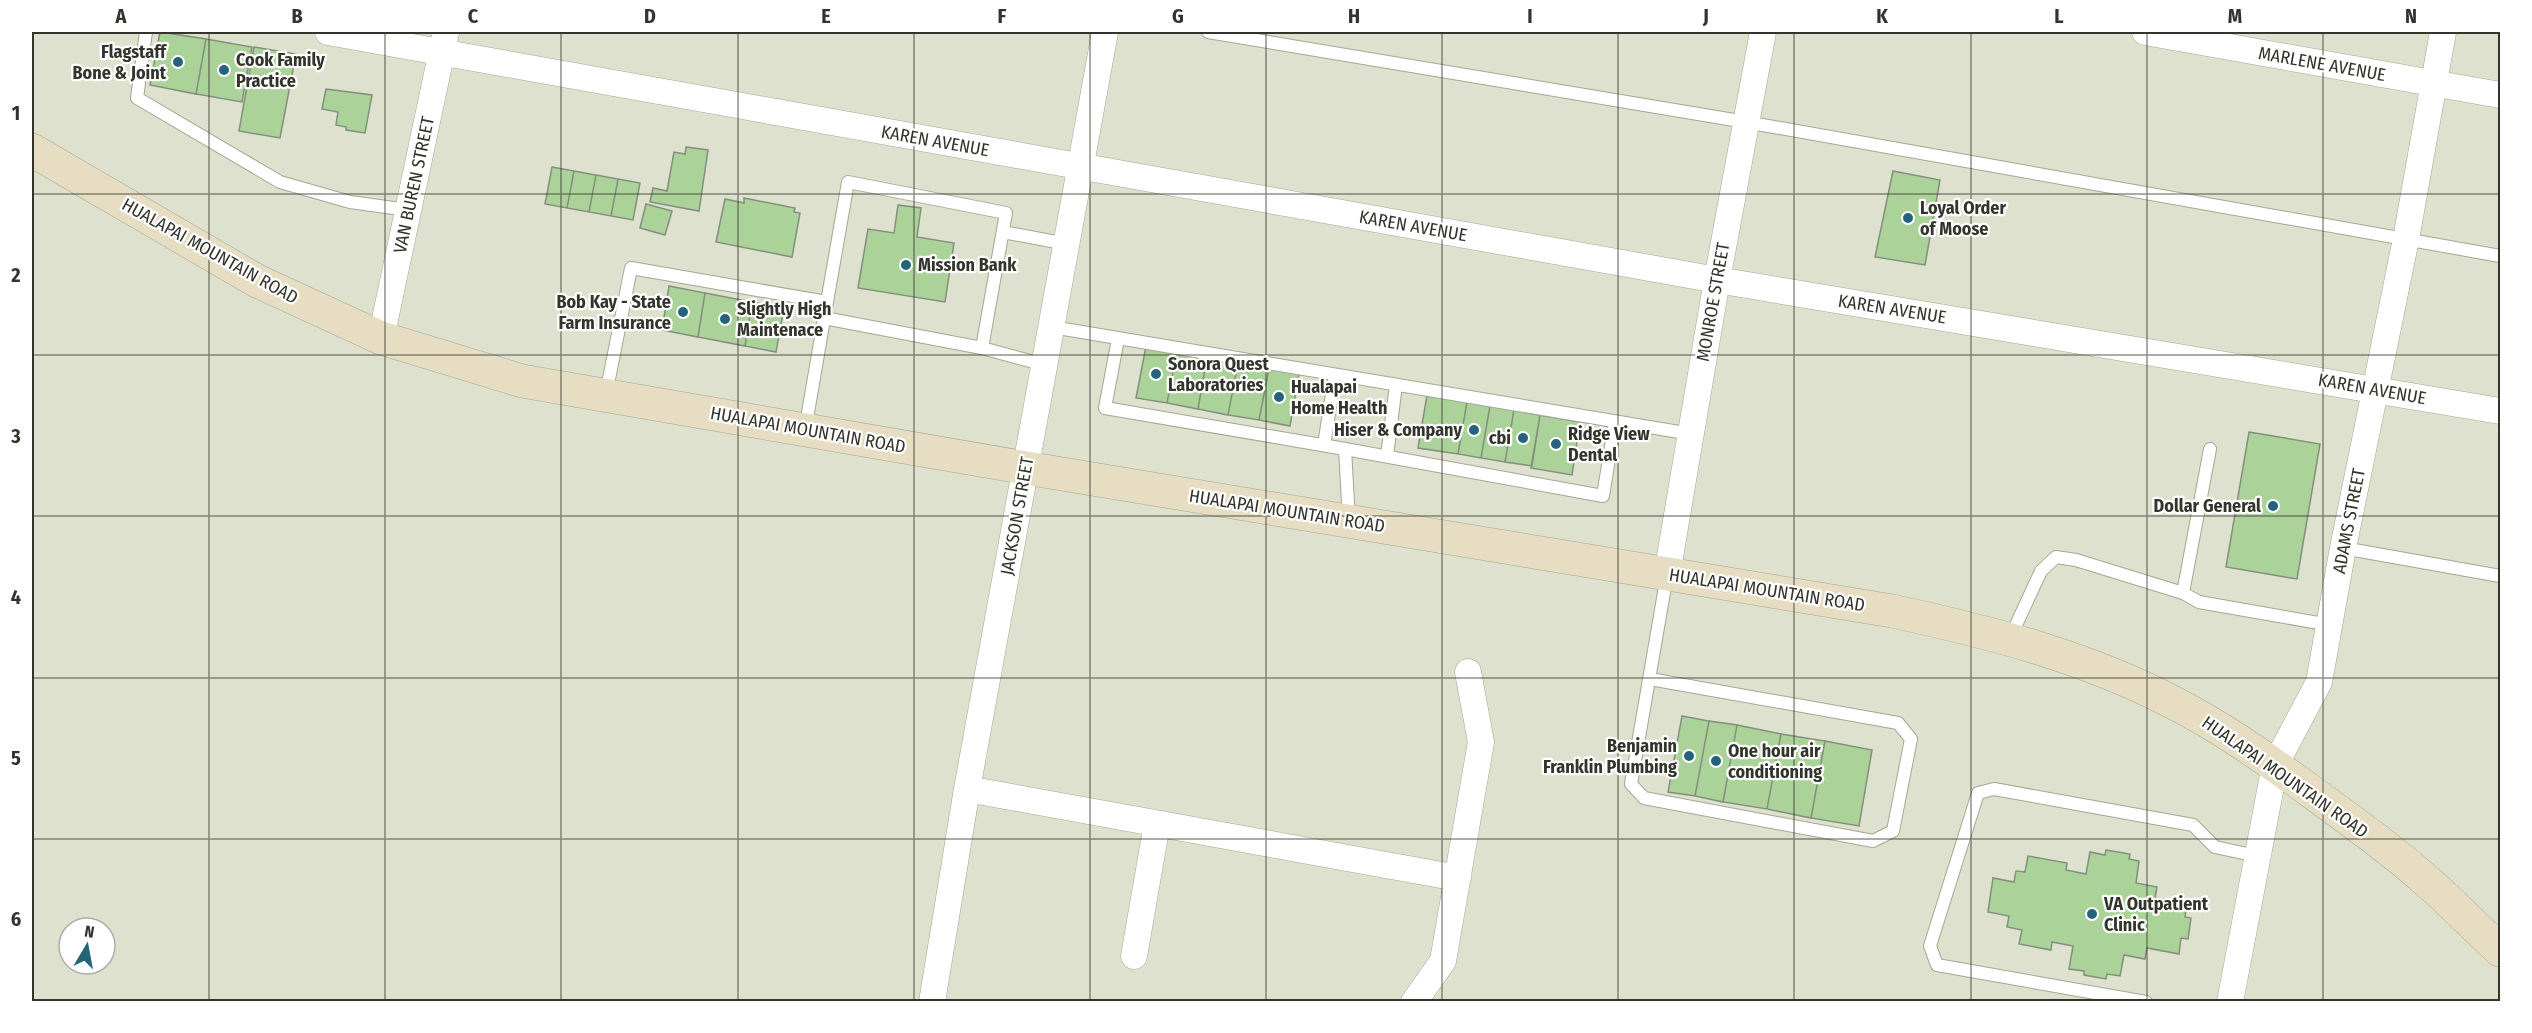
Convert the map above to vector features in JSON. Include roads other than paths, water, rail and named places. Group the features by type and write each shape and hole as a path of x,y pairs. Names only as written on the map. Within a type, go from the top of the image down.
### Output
{"main road":[{"name":"HUALAPAI MOUNTAIN ROAD","path":"32,150 257,281 381,338 522,381 1026,468 1892,611 2010,639 2099,670 2176,704 2275,765 2427,881 2500,950"}],"street":[{"name":"KAREN AVENUE","path":"328,32 444,41 1080,167 1717,280 2500,411"},
{"name":"JACKSON STREET","path":"932,1002 967,789 1105,32"},
{"name":"MONROE STREET","path":"1667,574 1762,32"},
{"name":"MARLENE AVENUE","path":"2145,32 2433,85 2500,95"},
{"name":"ADAMS STREET","path":"2230,1002 2275,765 2319,682 2343,548 2406,239 2443,32"},
{"name":"VAN BUREN STREET","path":"381,338 444,41"},
{"path":"1414,1002 1443,961 1481,742 1468,672"},
{"path":"967,789 1458,878"},
{"path":"1134,956 1157,824"}],"lane":[{"path":"146,32 137,98 280,182 350,202 408,210"},
{"path":"1208,32 1746,122 2500,256"},
{"path":"805,430 848,182 1006,213 982,348"},
{"path":"1003,232 1067,244"},
{"path":"605,396 631,268 826,302"},
{"path":"824,318 982,348 1045,365"},
{"path":"1052,327 1691,434"},
{"path":"1118,339 1105,408 1604,496 1615,422"},
{"path":"1324,445 1335,375"},
{"path":"1387,456 1396,385"},
{"path":"1345,449 1349,521"},
{"path":"2184,593 2210,449"},
{"path":"2343,548 2500,576"},
{"path":"2010,639 2041,571 2056,557 2076,560 2184,593 2199,602 2330,625"},
{"path":"1650,679 1898,723 1911,739 1893,831 1873,841 1644,798 1631,784 1667,574"},
{"path":"2146,1002 1937,965 1930,946 1978,793 1994,789 2193,825 2215,847 2257,856"}],"place":[{"name":"Flagstaff Bone & Joint","path":"178,62"},
{"name":"Cook Family Practice","path":"224,70"},
{"name":"Loyal Order of Moose","path":"1908,218"},
{"name":"Mission Bank","path":"906,265"},
{"name":"Bob Kay - State Farm Insurance","path":"683,312"},
{"name":"Slightly High Maintenace","path":"725,319"},
{"name":"Sonora Quest Laboratories","path":"1156,374"},
{"name":"Hualapai Home Health","path":"1279,397"},
{"name":"Hiser & Company","path":"1474,430"},
{"name":"cbi","path":"1523,438"},
{"name":"Ridge View Dental","path":"1556,444"},
{"name":"Dollar General","path":"2273,506"},
{"name":"Benjamin Franklin Plumbing","path":"1689,756"},
{"name":"One hour air conditioning","path":"1716,761"},
{"name":"VA Outpatient Clinic","path":"2092,914"}]}
